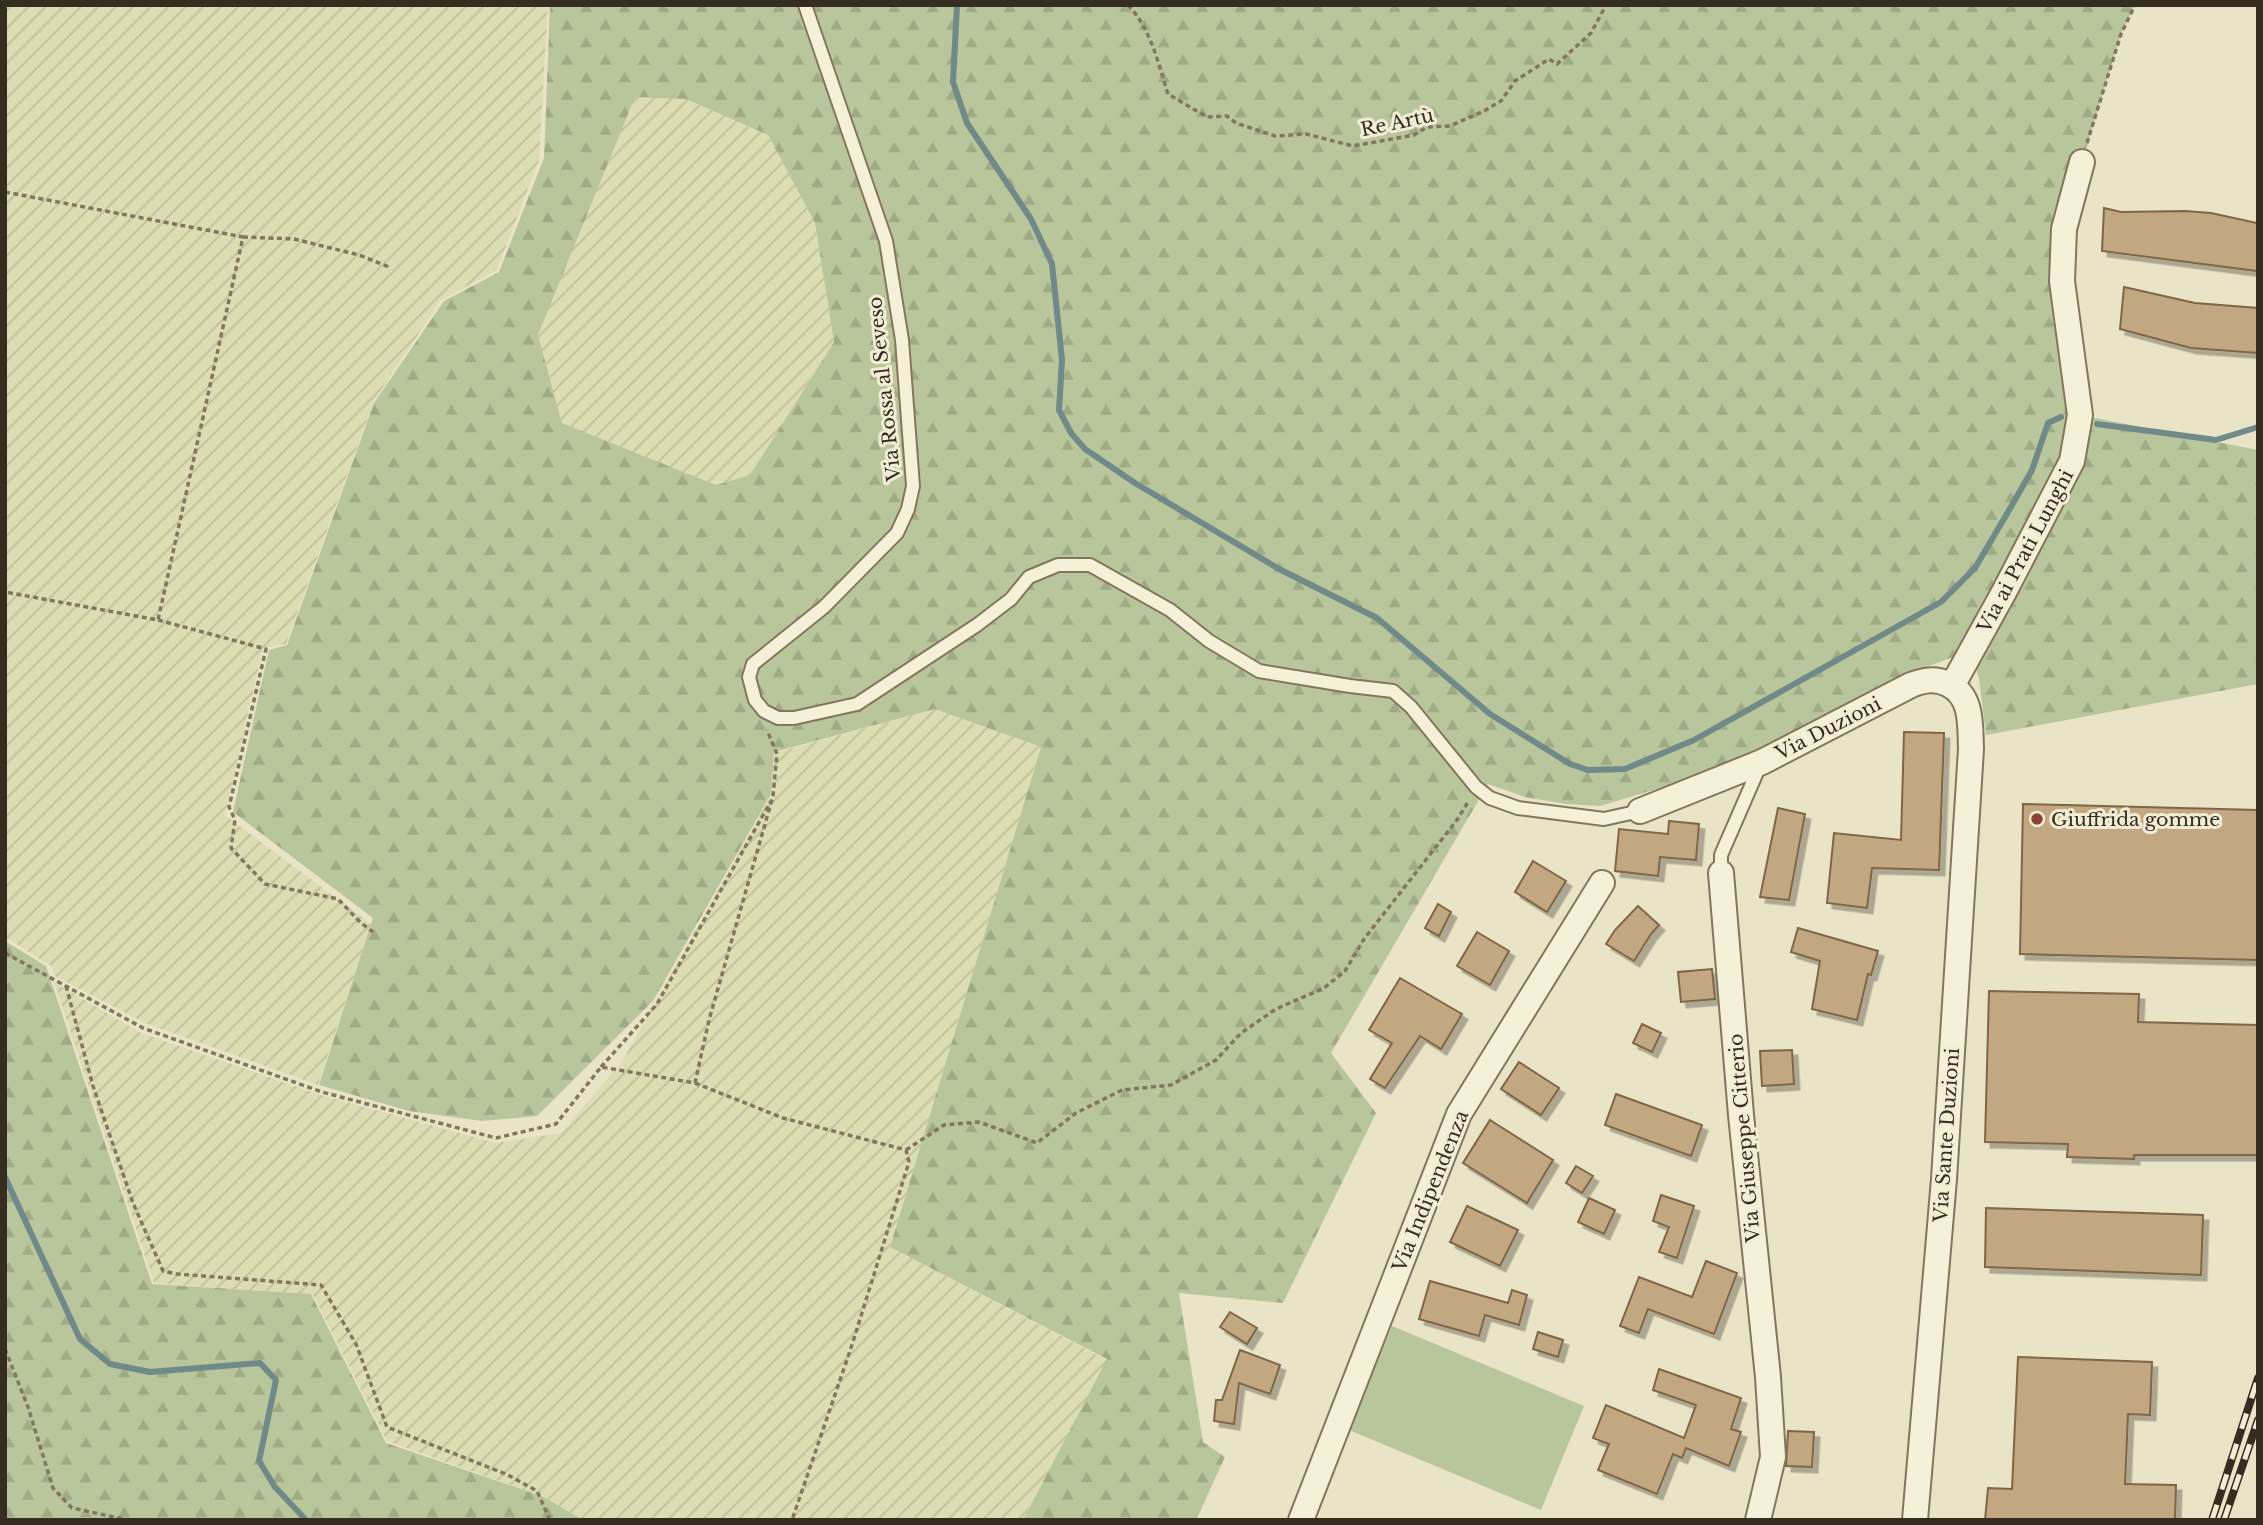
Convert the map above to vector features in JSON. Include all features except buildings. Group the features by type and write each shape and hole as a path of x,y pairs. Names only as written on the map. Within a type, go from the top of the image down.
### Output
{"street":[{"name":"Via ai Prati Lunghi","path":"1952,686 2072,461 2080,415 2062,281 2064,229 2082,162"},
{"name":"Via Duzioni","path":"1640,811 1762,762 1911,685 1926,680 1952,686"},
{"name":"Via Sante Duzioni","path":"1915,1520 1944,1179 1971,749 1966,701 1961,692 1952,686"},
{"name":"Via Giuseppe Citterio","path":"1721,873 1741,1115 1768,1377 1773,1457 1758,1520"},
{"name":"Via Indipendenza","path":"1301,1520 1459,1114 1602,883"}],"lane":[{"name":"Via Rossa al Seveso","path":"764,711 755,700 752,689 750,677 753,664 824,607 897,533 908,509 913,486 902,340 886,241 805,5"},
{"path":"764,711 778,718 794,718 857,704 977,625 1011,599 1029,577 1058,565 1090,565 1170,610 1209,642 1259,671 1393,691 1411,707 1476,787 1490,798 1518,808 1604,819 1640,811"},
{"name":"Via Giuseppe Citterio","path":"1721,873 1721,855 1762,762"}],"path":[{"name":"Re Artù","path":"1128,5 1138,15 1153,46 1168,94 1207,117 1227,116 1236,123 1275,136 1306,134 1353,146 1414,135 1427,127 1450,125 1484,111 1501,101 1515,81 1549,59 1557,64 1591,33 1606,5"},
{"path":"2082,162 2121,34 2135,5"},
{"path":"5,192 243,237 294,239 359,255 389,267"},
{"path":"158,620 243,237"},
{"path":"5,592 158,620 266,649 229,807 235,820 231,848 265,884 338,899 373,932"},
{"path":"695,1083 709,1020 773,796 777,754 766,727 764,711"},
{"path":"601,1067 695,1083 783,1118 906,1150 944,1125 979,1122 1037,1143 1076,1113 1122,1090 1171,1085 1216,1060 1241,1033 1276,1009 1324,988 1345,971 1364,939 1457,820 1476,787"},
{"path":"5,953 143,1028 310,1087 496,1138 555,1124 657,1004 773,796"},
{"path":"66,986 93,1086 128,1190 163,1271 321,1285 356,1344 387,1427 508,1475 537,1491 550,1520"},
{"path":"792,1520 851,1348 905,1175 909,1162 906,1150"},
{"path":"5,1349 28,1407 53,1488 72,1508 128,1520"}],"green space":[{"path":"5,5 548,5 539,160 497,270 441,300 374,401 286,644 263,648 225,815 371,924 318,1085 145,1023 55,976 51,966 5,937"},
{"path":"550,5 2135,5 2121,34 2064,229 2080,415 2258,450 2258,684 1986,735 1979,678 1970,651 1904,675 1782,741 1707,774 1600,806 1525,797 1488,784 1331,1053 1376,1113 1283,1303 1179,1293 1203,1442 1225,1457 1196,1520 1023,1520 1107,1359 890,1247 1041,747 935,709 774,752 771,794 653,1001 537,1116 482,1121 409,1111 319,1085 373,918 233,812 269,650 287,645 374,403 444,301 499,272 544,158","holes":["635,97 686,99 768,135 815,223 834,342 750,475 716,485 562,423 538,335"]},
{"path":"635,96 686,99 768,135 815,223 834,342 750,475 716,485 562,423 538,335"},
{"path":"935,709 1041,747 890,1247 1107,1360 1023,1520 583,1520 542,1496 387,1441 313,1295 154,1283 54,982 141,1033 321,1095 496,1143 561,1133 622,1062 771,795 774,753"},
{"path":"5,941 46,966 152,1284 311,1294 386,1443 542,1496 583,1520 5,1520"},
{"path":"1392,1326 1584,1406 1541,1510 1349,1430"}],"waterway":[{"path":"957,5 953,82 967,123 1031,219 1052,264 1062,360 1059,410 1071,433 1085,449 1135,483 1279,569 1377,618 1490,714 1570,764 1588,770 1625,769 1694,740 1941,602 1975,568 2032,470 2048,423 2061,417"},
{"path":"2097,424 2216,440 2258,427"},
{"path":"5,1177 80,1339 110,1364 150,1372 260,1363 276,1380 259,1461 275,1487 306,1520"}],"railway":[{"path":"2212,1520 2258,1378"},
{"path":"2224,1520 2258,1420"}],"place":[{"name":"Giuffrida gomme","path":"2037,819"}]}
